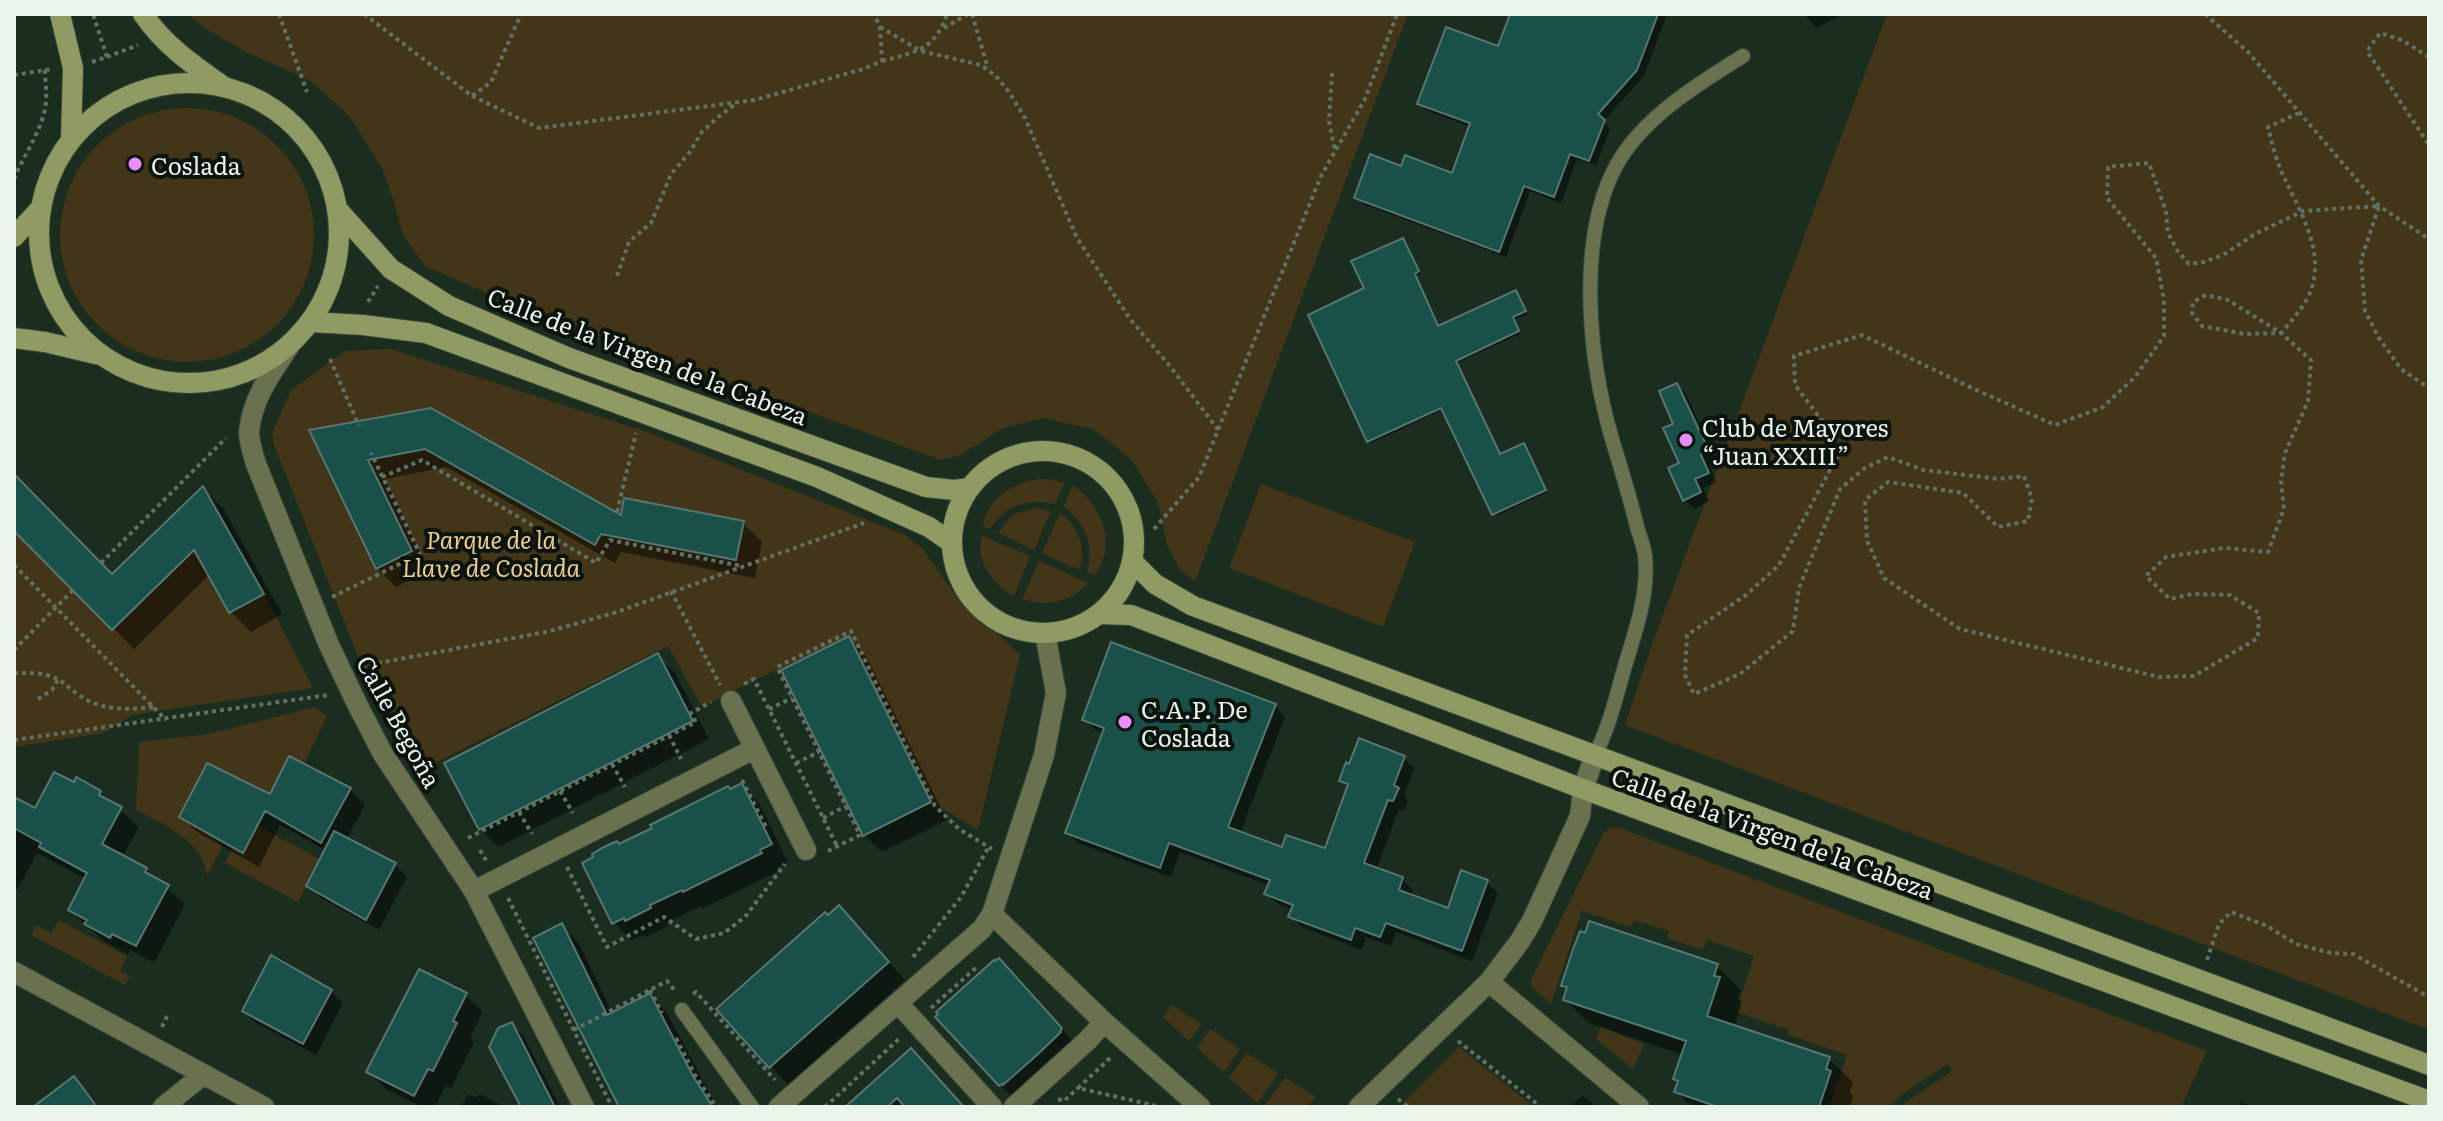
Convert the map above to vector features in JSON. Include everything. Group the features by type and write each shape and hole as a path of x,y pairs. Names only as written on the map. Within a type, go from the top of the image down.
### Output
{"main road":[{"path":"60,14 73,68 71,139"},
{"path":"14,338 102,356 138,375 178,384 219,381 257,368 290,345 311,322 330,287 339,249 338,210 324,168 299,130 264,103 223,86 186,60 155,31 143,14"},
{"path":"102,356 72,327 50,291 40,251 40,209 51,172 71,139 102,110 139,90 181,83 223,86"},
{"path":"14,237 40,209"},
{"name":"Calle de la Virgen de la Cabeza","path":"338,210 391,269 449,306 569,358 926,487 970,488"},
{"path":"311,322 426,333 817,477 929,527 952,543"},
{"path":"1026,453 1070,455 1090,464 1108,478 1121,496 1134,538 1126,581 1115,599 1100,614 1065,632 1045,633 1008,627 983,611 967,592 956,568 952,543 957,514 970,488 1004,460 1026,453"},
{"name":"Calle de la Virgen de la Cabeza","path":"1132,561 1155,584 1193,606 2429,1065"},
{"name":"Calle de la Virgen de la Cabeza","path":"1100,614 1131,615 1583,789 2429,1101"}],"street":[{"name":"Calle Begoña","path":"290,345 264,383 254,409 249,435 256,464 329,645 357,704 383,754 474,891 584,1107"},
{"path":"779,1107 982,929 992,914 1044,755 1056,693 1045,633"},
{"path":"726,695 815,852"},
{"path":"474,891 754,749"},
{"path":"1359,1107 1489,982 1520,941 1580,816 1583,789 1595,755"},
{"path":"992,914 1104,1022 1200,1107"},
{"path":"14,972 264,1107"},
{"path":"1489,982 1639,1107"},
{"path":"898,1003 992,1107"},
{"path":"1021,1106 1104,1022"},
{"path":"163,1107 203,1075"}],"lane":[{"path":"1595,755 1606,733 1643,603 1645,556 1605,408 1590,312 1593,241 1601,201 1617,164 1645,129 1691,88 1743,56"},
{"path":"682,1010 752,1107"}],"path":[{"path":"93,14 105,50"},
{"path":"279,14 307,92"},
{"path":"364,14 472,96 539,128 755,100 921,51 942,29 947,14"},
{"path":"472,96 491,82 521,14"},
{"path":"874,14 880,27 882,61"},
{"path":"942,29 970,14 988,68 1009,92 1025,118 1077,238 1130,319 1219,431"},
{"path":"1154,529 1199,477 1321,176 1365,99 1397,14"},
{"path":"2205,14 2248,52 2379,206 2429,239"},
{"path":"880,27 921,51 988,68"},
{"path":"2429,57 2402,40 2380,33 2367,51 2429,145"},
{"path":"14,75 45,69 46,104 37,134 14,179"},
{"path":"1332,73 1329,121 1335,151"},
{"path":"617,276 629,242 651,223 671,174 701,133 739,102"},
{"path":"2299,113 2268,127 2281,172 2303,211 2315,258 2312,287 2295,317 2281,333 2245,334 2202,326 2192,313 2193,302 2206,295 2228,300 2281,333 2311,360 2308,401 2285,453 2281,481 2284,509 2268,552 2224,548 2166,557 2146,576 2170,599 2192,594 2230,595 2259,613 2258,638 2194,676 2159,677 1960,629 1884,578 1867,541 1865,500 1888,482 1963,493 1998,527 2028,521 2032,499 2024,476 1999,479 1924,470 1888,457 1865,468 1840,489 1799,588 1793,631 1740,674 1694,694 1685,675 1687,635 1746,595 1779,565 1837,457 1823,422 1795,385 1794,356 1862,335 2055,425 2103,407 2135,377 2164,336 2164,300 2156,258 2107,198 2108,167 2149,163 2166,212 2168,233 2189,264 2223,255 2255,234 2303,211 2379,206"},
{"path":"2379,206 2361,260 2365,311 2401,369 2429,388"},
{"path":"363,325 363,309 391,269"},
{"path":"330,359 359,426"},
{"path":"617,512 638,428"},
{"path":"101,563 227,436"},
{"path":"330,598 420,554 371,453"},
{"path":"382,477 422,460 596,563 610,538 743,566"},
{"path":"358,667 546,632 614,613 874,520"},
{"path":"14,565 166,720"},
{"path":"14,650 73,590"},
{"path":"671,591 726,695"},
{"path":"815,852 860,835 777,667 851,631 935,806 959,829 988,848 961,897 908,962"},
{"path":"14,673 58,679 78,695 104,706 130,710 154,707"},
{"path":"38,699 52,690 58,679"},
{"path":"754,679 837,846"},
{"path":"14,740 328,695"},
{"path":"769,709 792,698"},
{"path":"468,838 696,722"},
{"path":"669,735 681,759"},
{"path":"796,763 819,752"},
{"path":"612,764 625,787"},
{"path":"740,776 772,839"},
{"path":"560,791 573,813"},
{"path":"823,818 846,806"},
{"path":"519,812 532,834"},
{"path":"576,860 566,865 607,947 664,917 696,939 724,933 745,917 785,864 788,868"},
{"path":"509,892 511,906 612,1107"},
{"path":"2210,954 2219,924 2231,912 2239,913 2296,944 2331,953 2353,954 2429,997"},
{"path":"927,1012 982,962"},
{"path":"574,1030 650,990 663,1014"},
{"path":"670,1027 716,1107"},
{"path":"825,1107 904,1035"},
{"path":"1456,1039 1541,1107"},
{"path":"1120,1056 1113,1056 1078,1088 1161,1107"},
{"path":"1398,1099 1408,1107"}],"green space":[{"path":"189,14 1408,14 1195,582 1179,568 1167,545 1158,502 1131,459 1093,429 1042,418 1004,428 960,455 941,460 510,303 425,266 403,235 382,168 350,117 311,81 244,51 200,25"},
{"path":"1887,14 2429,14 2429,1030 1625,725 1653,642"},
{"path":"187,108 236,118 277,145 304,186 314,235 304,284 277,325 236,352 187,362 138,352 97,325 70,284 60,235 70,186 97,145 138,118"},
{"name":"Parque de la Llave de Coslada","path":"391,349 647,432 905,535 922,548 959,600 1020,655 978,830 931,802 849,636 702,707 668,646 429,766 397,723 359,659 274,445 272,433 291,390 345,351"},
{"path":"1038,479 1065,483 1055,504 1035,502 1018,505 1003,514 990,529 983,526 990,507 1003,494 1019,484"},
{"path":"1261,484 1415,542 1383,627 1229,568"},
{"path":"1073,485 1092,503 1103,526 1105,551 1094,575 1087,572 1089,544 1083,528 1064,506"},
{"path":"1038,508 1051,511 1034,550 998,533 1013,514"},
{"path":"1060,513 1072,524 1080,538 1082,554 1079,570 1042,553"},
{"path":"14,531 112,630 205,539 230,612 264,594 313,688 132,715 104,733 14,747"},
{"path":"982,536 1030,556 1014,596 993,579 983,563"},
{"path":"1039,561 1088,583 1082,590 1058,602 1040,603 1022,599"},
{"path":"315,707 327,716 304,764 289,756 270,796 206,763 198,777 222,829 217,839 224,843 207,876 204,863 190,843 136,810 139,742 208,734"},
{"path":"252,823 320,859 298,902 225,863 233,847 244,853 251,839"},
{"path":"1620,828 2207,1051 2181,1107 1899,1107 1952,1071 1948,1064 1905,1092 1889,1107 1829,1107 1847,1055 1736,1012 1754,956 1707,940 1703,950 1667,938 1669,931 1634,920 1631,927 1582,911 1551,1004 1530,982 1604,832"},
{"path":"59,920 127,956 120,971 130,976 125,985 31,935 36,925 51,933"},
{"path":"1172,1005 1202,1024 1189,1041 1163,1017"},
{"path":"1601,1027 1644,1044 1633,1069 1596,1039"},
{"path":"1210,1029 1240,1049 1224,1072 1197,1048"},
{"path":"1459,1047 1534,1107 1399,1107"},
{"path":"1247,1053 1278,1073 1258,1103 1229,1078"},
{"path":"1285,1077 1316,1097 1307,1107 1264,1107"}],"building":[{"path":"1510,14 1658,14 1637,70 1598,114 1605,120 1589,161 1570,154 1554,197 1524,186 1499,252 1354,198 1370,154 1401,166 1405,155 1452,173 1470,123 1417,104 1446,27 1498,46"},
{"path":"1403,238 1419,271 1415,274 1438,326 1516,290 1526,311 1513,317 1519,331 1456,361 1500,454 1524,443 1546,490 1492,515 1441,408 1367,442 1308,315 1364,288 1351,261"},
{"name":"Club de Mayores “Juan XXIII”","path":"1677,383 1709,451 1701,455 1709,473 1695,479 1701,492 1683,501 1668,468 1679,463 1663,428 1673,424 1659,391"},
{"path":"431,408 621,515 624,498 744,521 736,560 601,534 595,545 425,449 368,460 412,551 376,569 309,430"},
{"path":"14,474 112,574 203,486 264,594 229,613 194,550 112,630 14,531"},
{"path":"849,636 931,802 863,836 781,670"},
{"path":"1111,642 1276,704 1228,827 1282,847 1286,835 1325,848 1348,784 1339,781 1359,738 1405,756 1394,785 1399,788 1393,801 1388,800 1364,863 1403,877 1399,890 1448,908 1461,870 1488,880 1462,951 1386,923 1380,937 1355,928 1351,940 1288,917 1293,905 1264,894 1270,880 1169,843 1160,868 1065,833 1104,728 1082,720"},
{"path":"658,653 693,721 479,830 444,763"},
{"path":"289,756 351,788 321,843 265,811 243,853 179,817 207,763 270,794"},
{"path":"54,772 74,782 76,777 101,791 99,795 122,807 102,844 147,868 145,872 169,885 136,946 112,934 110,938 84,924 87,920 68,910 87,873 39,847 41,843 14,828 14,797 35,808"},
{"path":"742,783 772,844 760,850 762,853 650,905 651,908 625,921 624,918 612,924 582,863 604,847 617,841 619,844 728,786 730,789"},
{"path":"334,831 396,863 366,920 306,886"},
{"path":"839,905 889,962 769,1068 716,1009 825,912 828,915"},
{"path":"1589,921 1718,964 1714,976 1720,977 1707,1016 1830,1057 1826,1069 1831,1071 1819,1107 1718,1107 1674,1092 1678,1081 1673,1079 1686,1041 1563,1000 1567,987 1561,986 1572,952 1580,931 1585,933"},
{"path":"562,923 607,1015 650,993 693,1076 713,1107 619,1107 533,938"},
{"path":"271,955 332,990 303,1044 242,1011"},
{"path":"999,958 1062,1028 1038,1054 999,1086 935,1017 936,1012"},
{"path":"419,969 467,993 453,1021 457,1023 433,1071 428,1069 414,1096 366,1072"},
{"path":"512,1022 555,1107 521,1107 489,1047 498,1028"},
{"path":"911,1048 964,1107 905,1107 897,1098 887,1107 845,1107"},
{"path":"74,1076 97,1107 33,1107"}],"place":[{"name":"Coslada","path":"135,164"},
{"name":"Club de Mayores “Juan XXIII”","path":"1686,440"},
{"name":"C.A.P. De Coslada","path":"1125,722"}]}
